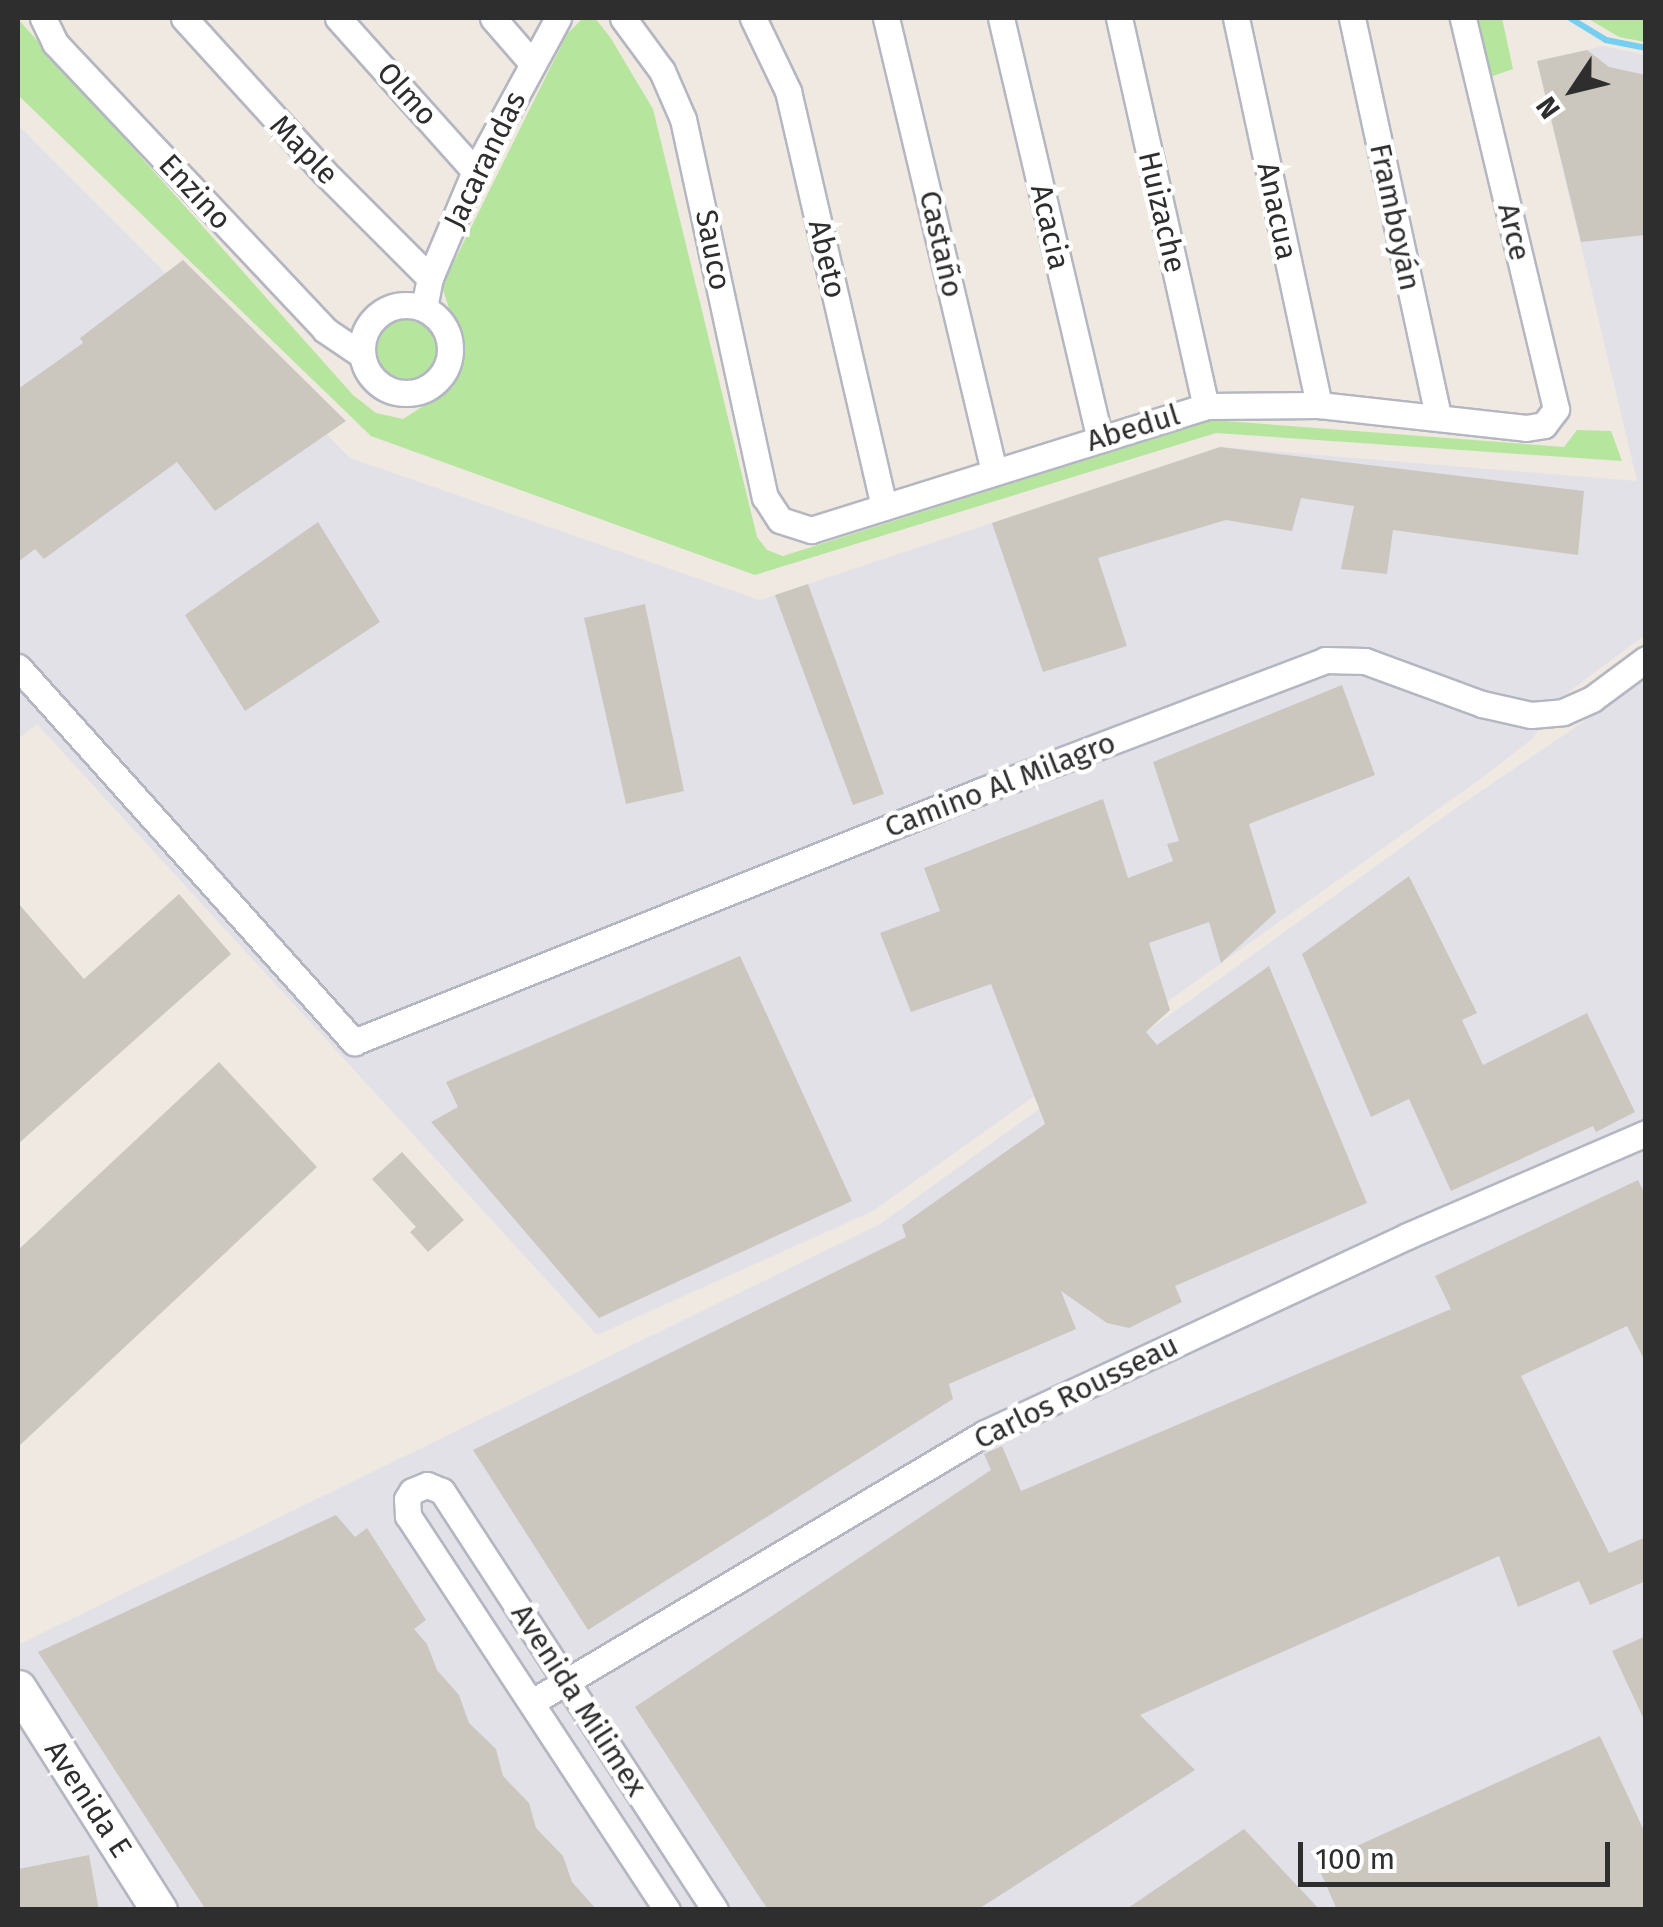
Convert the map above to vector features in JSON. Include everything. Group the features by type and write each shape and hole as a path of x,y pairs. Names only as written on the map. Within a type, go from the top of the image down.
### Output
{"main road":[{"name":"Avenida E","path":"18,1688 160,1910"}],"street":[{"name":"Enzino","path":"44,18 55,43 312,316 362,355"},
{"name":"Maple","path":"184,18 324,172 430,278"},
{"name":"Olmo","path":"338,18 475,172"},
{"path":"493,18 532,64"},
{"name":"Jacarandas","path":"424,308 430,278 475,172 558,18"},
{"name":"Sauco","path":"623,18 662,71 684,119 764,497"},
{"name":"Abeto","path":"753,18 788,91 884,506"},
{"name":"Castaño","path":"886,18 994,472"},
{"name":"Acacia","path":"1001,18 1100,437"},
{"name":"Huizache","path":"1118,18 1206,406"},
{"name":"Anacua","path":"1236,18 1318,405"},
{"name":"Framboyán","path":"1352,18 1438,418"},
{"name":"Arce","path":"1463,18 1556,409 1544,425 1526,428"},
{"path":"400,304 424,308 445,327 450,346 448,362 432,385 416,392 388,390 368,372 362,355 364,332 379,313 400,304"},
{"name":"Abedul","path":"764,497 780,520 811,530 1206,406 1318,405 1526,428"},
{"name":"Camino Al Milagro","path":"18,667 354,1042 963,798 1325,660 1365,661 1482,704 1531,715 1563,712 1592,699 1646,658"},
{"name":"Carlos Rousseau","path":"532,1702 985,1433 1408,1236 1646,1133"},
{"name":"Avenida Milimex","path":"667,1910 408,1516 407,1499 412,1491 427,1485 442,1491 715,1910"}],"shaded area":[{"path":"1604,46 1645,55 1645,635 1563,696 1532,739 1483,777 873,1211 597,1335 37,724 18,739 18,125 350,458 760,600 1220,447 1637,481 1537,61"},
{"path":"1645,680 1645,1909 171,1909 18,1676 18,1645 880,1224 1459,806"},
{"path":"18,1719 141,1909 18,1909"}],"green space":[{"path":"583,18 595,18 610,37 653,109 757,537 767,550 783,556 1212,420 1564,447 1577,430 1611,431 1622,461 1216,433 755,575 371,436 18,95 18,19 353,395 376,413 403,419 453,387 463,354 442,286 567,34"},
{"path":"1476,18 1502,18 1513,69 1490,77"},
{"path":"1587,18 1645,18 1645,42 1619,37"},
{"path":"407,317 429,326 438,348 429,370 407,379 385,370 376,348 385,326"}],"building":[{"path":"1587,50 1609,67 1646,75 1646,235 1581,242 1537,61"},
{"path":"183,260 346,421 215,511 177,462 44,559 35,549 18,562 18,389 83,343 80,338"},
{"path":"1220,447 1584,491 1578,555 1393,530 1387,574 1341,569 1354,506 1301,498 1292,531 1226,520 1098,558 1127,646 1043,672 992,523"},
{"path":"318,522 380,622 245,711 185,615"},
{"path":"808,584 884,794 853,805 775,595"},
{"path":"645,604 684,791 626,804 584,618"},
{"path":"1342,685 1375,775 1249,824 1276,912 1221,963 1209,922 1149,943 1170,1010 1146,1032 1157,1045 1269,966 1367,1203 1175,1286 1182,1302 1129,1328 1107,1323 1061,1291 1076,1329 949,1384 953,1399 588,1630 473,1450 906,1237 902,1225 1045,1124 991,984 911,1012 880,933 940,911 924,868 1103,799 1128,878 1173,861 1167,844 1179,841 1153,762"},
{"path":"1409,876 1477,1013 1462,1020 1483,1065 1587,1013 1635,1112 1596,1132 1593,1126 1451,1191 1409,1099 1371,1117 1302,954"},
{"path":"179,894 231,954 18,1144 18,903 84,979"},
{"path":"740,956 852,1201 599,1318 431,1122 458,1107 446,1082"},
{"path":"219,1062 317,1167 18,1447 18,1250"},
{"path":"402,1152 464,1220 428,1252 410,1232 416,1227 372,1179"},
{"path":"1638,1180 1646,1196 1646,1363 1627,1326 1521,1376 1609,1553 1646,1537 1646,1581 1590,1605 1579,1581 1518,1607 1499,1556 1140,1715 1195,1770 977,1910 768,1910 635,1707 991,1470 984,1454 1002,1446 1021,1491 1451,1309 1435,1276"},
{"path":"336,1515 355,1537 367,1528 426,1620 414,1629 427,1644 437,1670 459,1695 469,1723 496,1749 503,1776 529,1803 536,1828 563,1856 572,1882 597,1910 206,1910 38,1652"},
{"path":"1646,1636 1646,1724 1612,1651"},
{"path":"1600,1736 1646,1835 1646,1910 1337,1910 1317,1864"},
{"path":"1244,1829 1320,1910 1125,1910"},
{"path":"89,1855 99,1910 18,1910 18,1869"}],"waterway":[{"path":"1570,18 1606,40 1646,48"}]}
